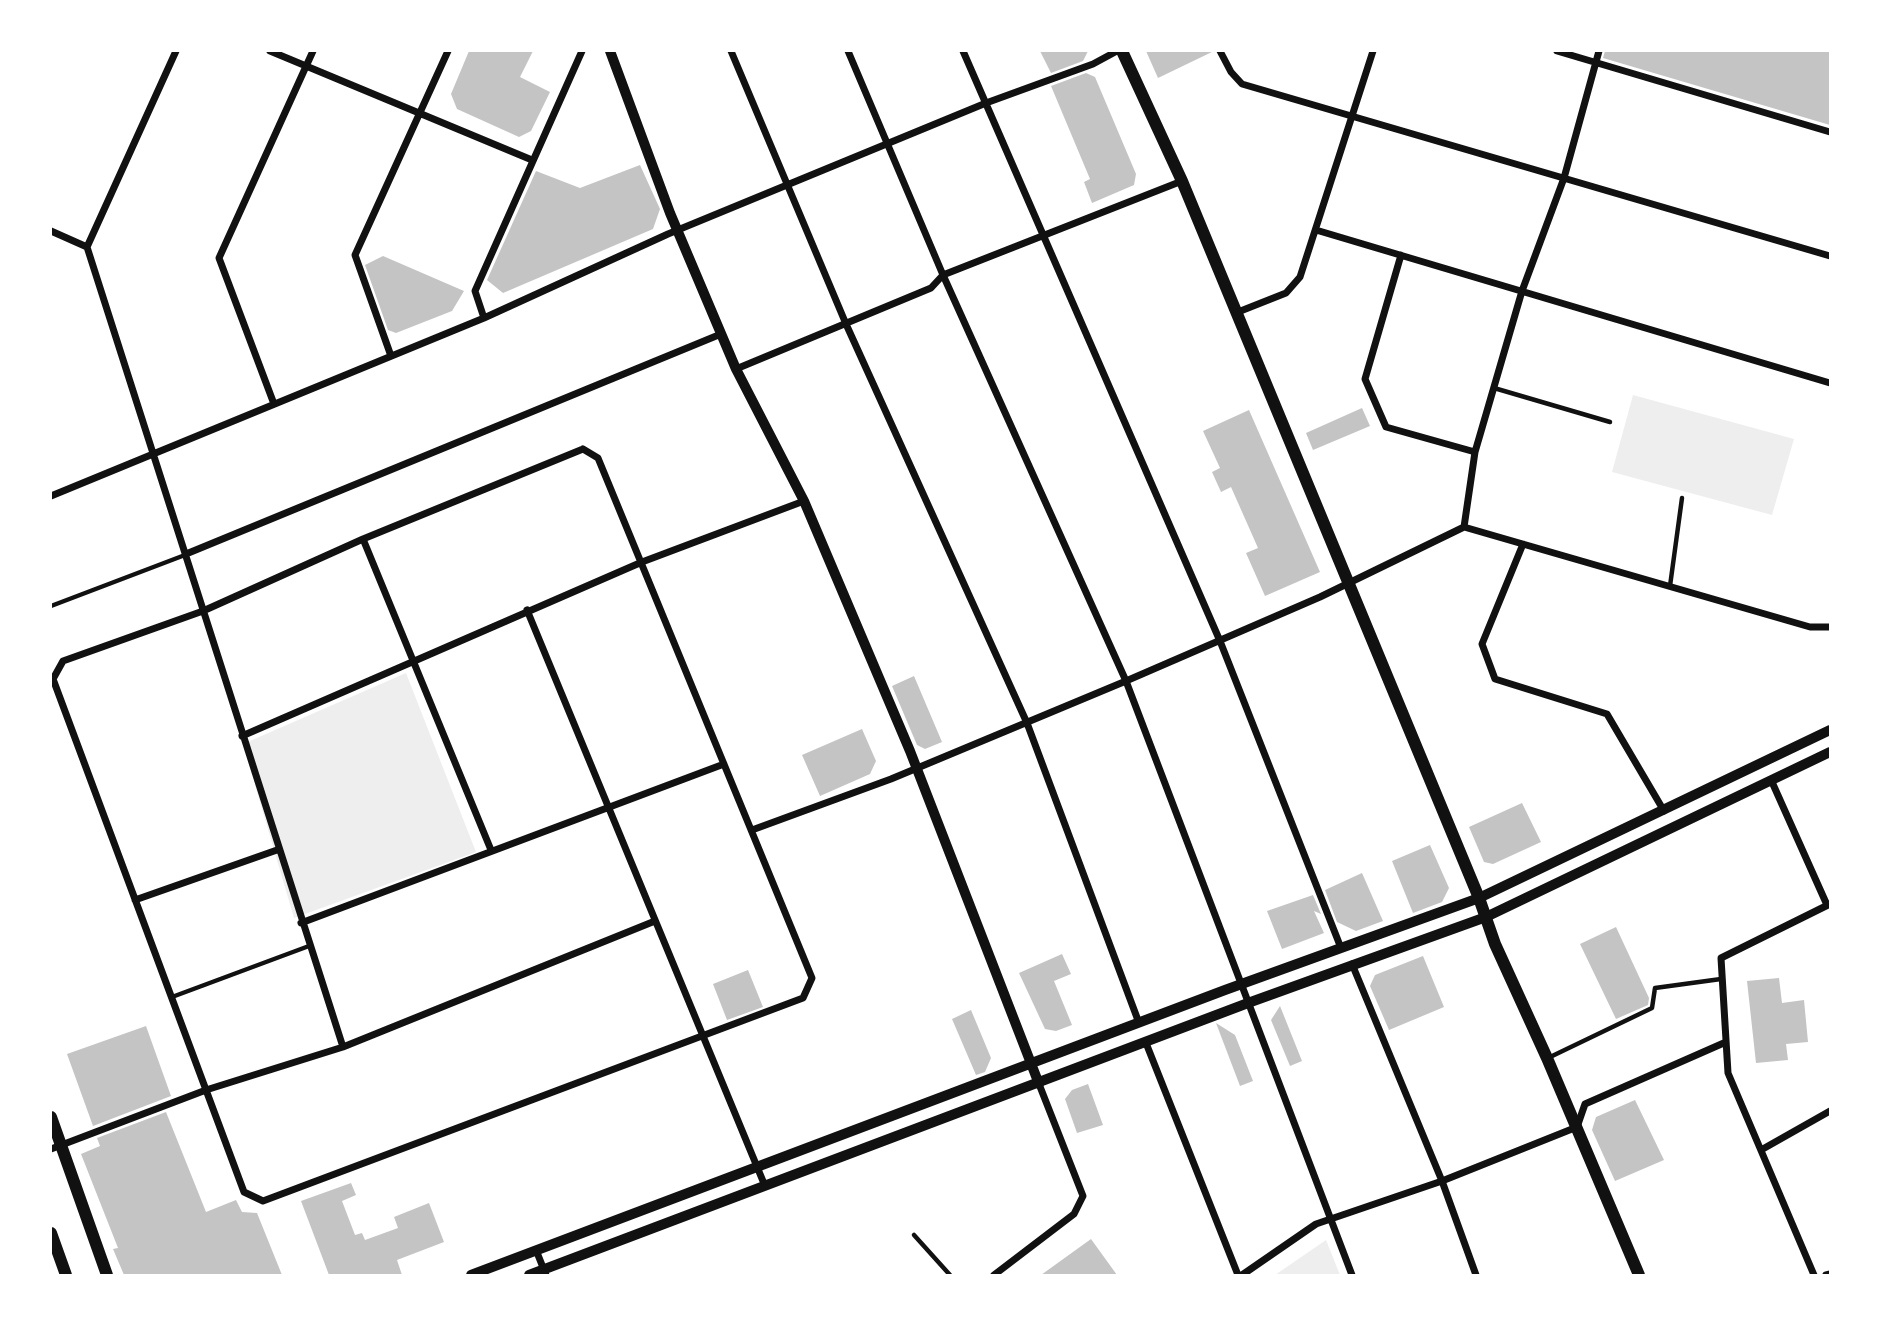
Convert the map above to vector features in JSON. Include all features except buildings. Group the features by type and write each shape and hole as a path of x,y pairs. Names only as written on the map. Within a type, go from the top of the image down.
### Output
{"main road":[{"path":"1120,51 1182,181 1238,312 1486,917 1639,1275"},
{"path":"51,1117 56,1147 107,1275"},
{"path":"51,1233 66,1275"}],"street":[{"path":"176,51 88,247 301,923 343,1046"},
{"path":"270,51 532,160"},
{"path":"274,404 219,258 313,51"},
{"path":"391,356 355,255 448,51"},
{"path":"484,318 475,291 582,51"},
{"path":"610,51 677,230 721,334 736,369 804,501 916,768 1083,1196 1074,1214 994,1275"},
{"path":"731,51 846,324 1027,723 1139,1023"},
{"path":"848,51 943,275 1126,681 1352,1275"},
{"path":"963,51 1220,640 1341,948"},
{"path":"51,496 484,318 677,230 1120,51"},
{"path":"1220,51 1231,72 1242,83 1830,256"},
{"path":"1238,312 1286,293 1300,277 1354,117 1373,51"},
{"path":"1557,51 1830,132"},
{"path":"1464,527 1475,452 1522,290 1564,177 1599,51"},
{"path":"736,369 931,288 943,275 1041,234 1182,181"},
{"path":"1316,230 1830,383"},
{"path":"51,231 88,247"},
{"path":"1401,255 1365,379 1387,427 1475,452"},
{"path":"186,554 721,334"},
{"path":"583,449 598,458 812,978 803,998 263,1201 244,1192 53,679 63,661 203,611 363,539 583,449"},
{"path":"242,736 527,610 642,562 804,501"},
{"path":"752,830 916,768 1126,681 1347,583 1464,527 1810,627 1830,626"},
{"path":"363,539 491,850"},
{"path":"1523,544 1482,644 1495,679 1607,714 1664,812"},
{"path":"527,610 765,1186"},
{"path":"471,1275 1240,985 1479,898 1664,812 1830,730"},
{"path":"529,1275 545,1272 1352,964 1486,917 1830,752"},
{"path":"301,923 724,764"},
{"path":"1772,782 1829,904 1721,958 1728,1073 1814,1275"},
{"path":"135,900 278,850"},
{"path":"56,1147 206,1090 343,1046 655,920"},
{"path":"1352,964 1442,1181 1476,1275"},
{"path":"1146,1043 1240,1275 1330,1217 1442,1181 1577,1127 1585,1104 1726,1042"},
{"path":"1761,1150 1830,1111"},
{"path":"536,1250 545,1272"}],"lane":[{"path":"1494,388 1610,422"},
{"path":"1670,586 1682,498"},
{"path":"51,606 186,554"},
{"path":"171,997 309,946"},
{"path":"1547,1058 1652,1008 1656,988 1721,979"},
{"path":"914,1235 950,1275"}],"shaded area":[{"path":"1633,395 1794,439 1772,515 1612,472"},
{"path":"406,673 476,852 294,918 243,744"},
{"path":"1326,1240 1340,1275 1275,1275"}]}
